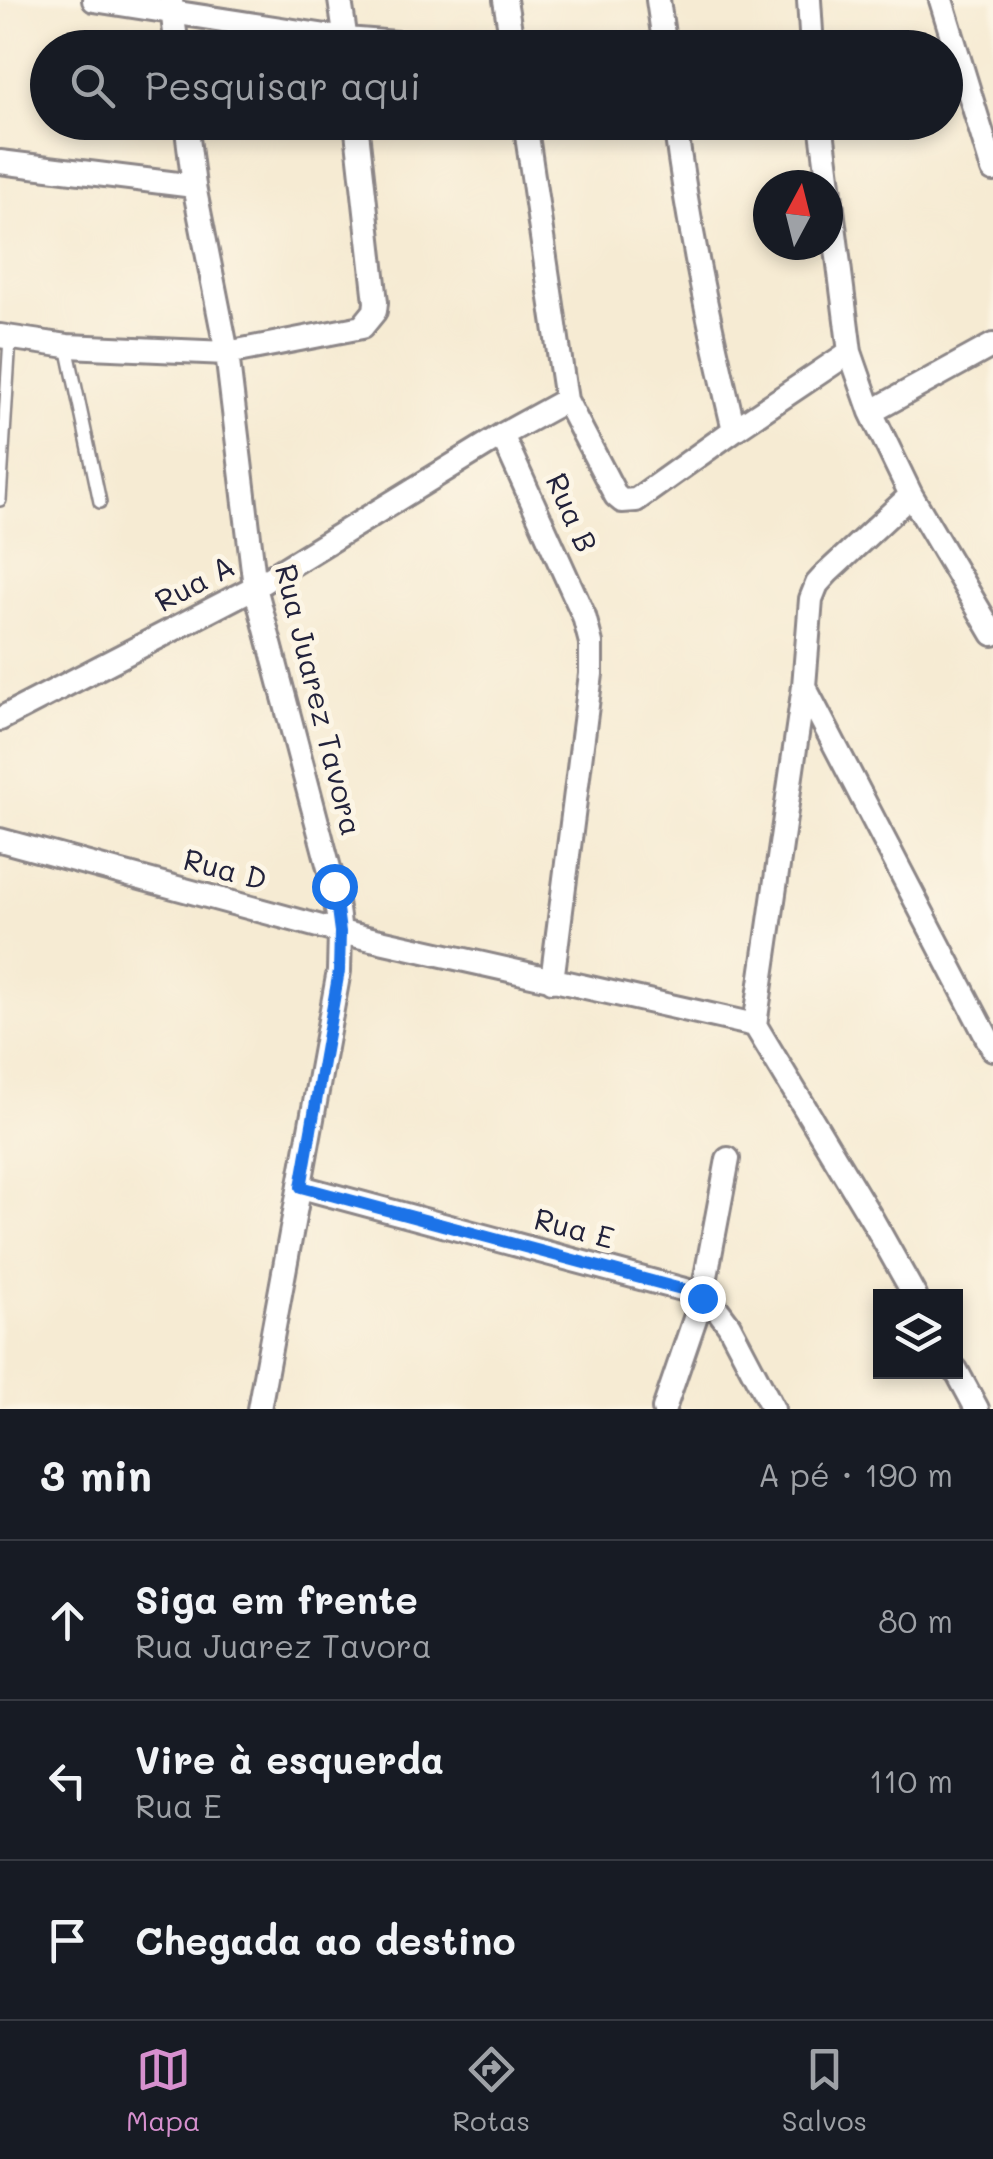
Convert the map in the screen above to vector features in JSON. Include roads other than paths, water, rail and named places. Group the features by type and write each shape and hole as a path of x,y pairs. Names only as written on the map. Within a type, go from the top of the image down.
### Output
{"street":[{"path":"94,0 171,7 283,30"},
{"path":"340,0 345,30"},
{"path":"505,0 511,30"},
{"path":"658,0 662,30"},
{"path":"808,0 811,30"},
{"path":"941,0 950,30"},
{"path":"963,72 993,170"},
{"name":"Rua Juarez Tavora","path":"188,140 227,353 255,587 334,886 340,932 339,971 260,1409"},
{"path":"5,337 67,346 227,353 362,326 375,311 376,302 358,140"},
{"path":"528,140 566,400 616,496 629,502 636,500 850,352"},
{"path":"677,140 707,316 734,430"},
{"path":"823,140 850,352 871,412 911,496 993,634"},
{"path":"0,162 194,186"},
{"path":"871,412 993,344"},
{"name":"Rua A","path":"0,719 255,587 566,400"},
{"name":"Rua B","path":"502,435 584,616 591,642 591,674 552,981"},
{"path":"911,496 817,584 811,599 804,686 754,1025 911,1289"},
{"path":"804,686 993,1048"},
{"name":"Rua D","path":"0,840 340,932 754,1025"},
{"path":"664,1409 702,1298 728,1159"},
{"name":"Rua E","path":"301,1187 685,1290 702,1298 730,1325 772,1409"},
{"path":"961,1379 977,1409"}],"lane":[{"path":"0,500 5,337"},
{"path":"67,346 100,502"}]}
